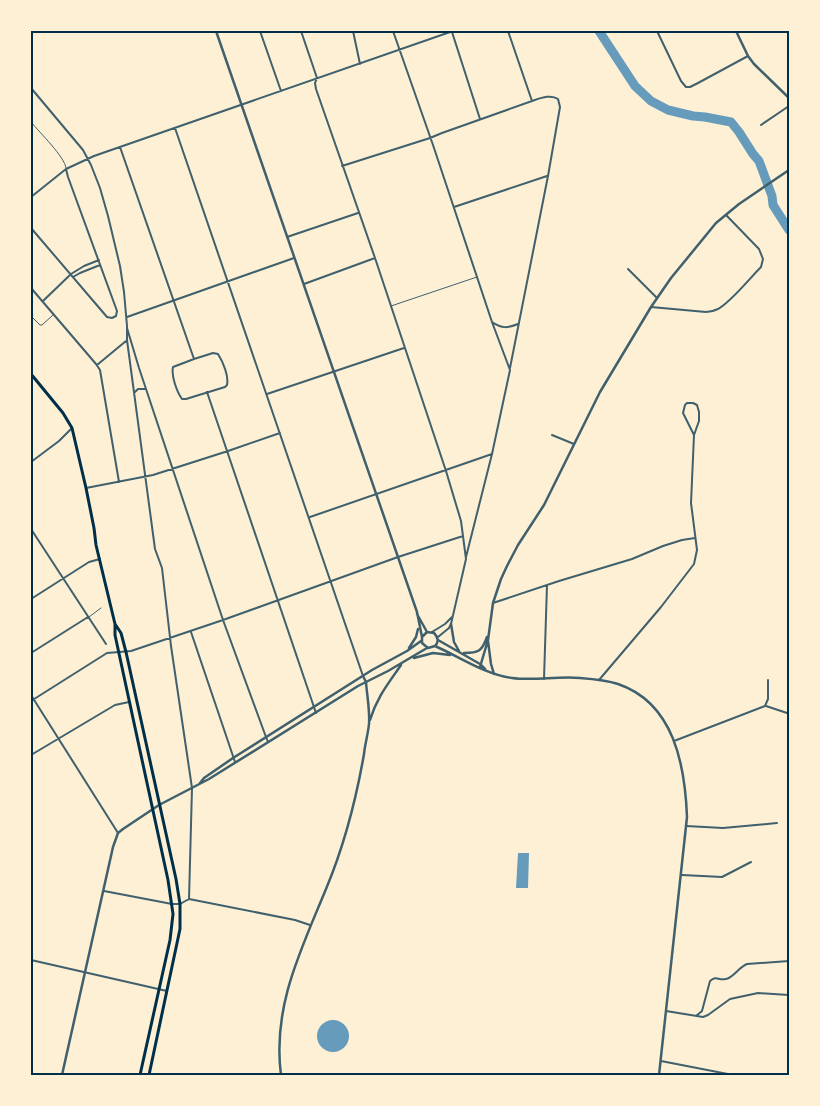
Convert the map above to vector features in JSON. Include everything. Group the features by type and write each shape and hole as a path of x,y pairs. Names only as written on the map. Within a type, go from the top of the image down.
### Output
{"main road":[{"path":"31,374 72,428 115,624 118,652 172,904 173,923 140,1075"},
{"path":"115,624 121,633 126,652 180,904 180,929 148,1075"}],"street":[{"path":"216,31 417,612 427,632"},
{"path":"260,31 280,91"},
{"path":"301,31 317,78 315,83 316,89 375,258 462,521 466,559"},
{"path":"353,31 360,64"},
{"path":"393,31 510,370"},
{"path":"508,31 532,101"},
{"path":"657,31 680,81 686,87 698,84 748,56"},
{"path":"736,31 748,56 762,73 789,98"},
{"path":"31,197 66,169 88,158 452,32 480,119"},
{"path":"31,88 77,142 88,158 100,188 120,266 127,340 145,477 156,552 162,568 192,788 190,899"},
{"path":"342,166 430,138 532,101 546,97 558,99 560,107 548,176 492,454 451,624 437,638 435,646"},
{"path":"761,125 789,106"},
{"path":"175,128 366,682 369,724"},
{"path":"120,147 194,359"},
{"path":"31,228 105,315 108,318 114,317 117,311 66,169"},
{"path":"480,666 488,640 493,603 507,566 518,544 544,505 600,392 650,307 705,236 726,214 789,170"},
{"path":"454,207 548,176"},
{"path":"287,237 358,213"},
{"path":"650,307 706,312 717,310 728,302 761,266 763,259 757,246 726,214"},
{"path":"126,317 294,258"},
{"path":"304,284 375,258"},
{"path":"43,301 84,266 98,260"},
{"path":"72,276 100,265"},
{"path":"628,269 657,298"},
{"path":"31,288 97,365 101,376 119,482"},
{"path":"492,322 502,328 518,324"},
{"path":"127,326 223,620 268,742"},
{"path":"97,365 127,340"},
{"path":"267,394 405,348"},
{"path":"213,353 218,354 221,358 228,385 185,400 182,399 172,374 172,369 194,359 213,353"},
{"path":"134,393 138,389 146,389"},
{"path":"207,392 316,713"},
{"path":"599,680 692,569 697,550 694,538 692,503 694,435 699,421 699,412 696,405 690,402 685,405 683,413 694,435"},
{"path":"31,462 59,441 72,428"},
{"path":"86,488 145,477 173,469 228,452 280,432"},
{"path":"552,435 574,444"},
{"path":"309,518 492,454"},
{"path":"32,530 106,644"},
{"path":"33,700 108,653 126,652 191,631 398,557 464,536"},
{"path":"493,603 632,559 662,546 694,538"},
{"path":"31,599 89,562 100,559"},
{"path":"544,679 547,585"},
{"path":"417,612 423,645 428,648"},
{"path":"31,653 88,617"},
{"path":"427,632 432,632 453,617"},
{"path":"451,624 454,642 461,653"},
{"path":"407,652 416,637 418,625"},
{"path":"191,631 235,762"},
{"path":"461,653 480,650 489,631"},
{"path":"200,783 204,778 266,737 372,670 407,652 427,632"},
{"path":"432,632 437,638 494,674 520,679 578,678 599,680 630,689 641,696 653,708 663,720 674,741 685,783 687,817 659,1075"},
{"path":"488,640 494,674"},
{"path":"62,1075 113,847 118,833 152,809 209,779 358,686 428,648 435,646 480,666"},
{"path":"408,660 433,653 453,655"},
{"path":"281,1075 279,1046 284,1004 296,961 333,872 347,830 374,708 382,692 402,663"},
{"path":"765,706 768,699 768,680"},
{"path":"31,695 118,833"},
{"path":"31,755 115,705 129,702"},
{"path":"674,741 765,706 787,713"},
{"path":"686,826 723,828 777,823"},
{"path":"682,875 722,877 751,862"},
{"path":"104,891 172,904 180,904 190,899 295,920 310,925"},
{"path":"31,960 167,991"},
{"path":"696,1016 702,1011 712,979 727,979 747,964 789,961"},
{"path":"666,1011 700,1017 707,1016 728,1000 758,993 789,994"},
{"path":"661,1061 733,1075"}],"lane":[{"path":"31,122 61,157 66,164 66,169"},
{"path":"391,306 477,277"},
{"path":"31,316 40,325 54,314"},
{"path":"88,617 101,608"}],"water":[{"path":"518,853 529,853 528,888 516,888"},
{"path":"333,1020 339,1021 344,1025 348,1030 348,1042 344,1047 339,1051 333,1052 327,1051 322,1047 318,1042 317,1036 318,1030 322,1025 327,1021"}],"waterway":[{"path":"599,31 635,86 651,101 668,110 731,122 759,161 772,196 773,205 789,230"}]}
